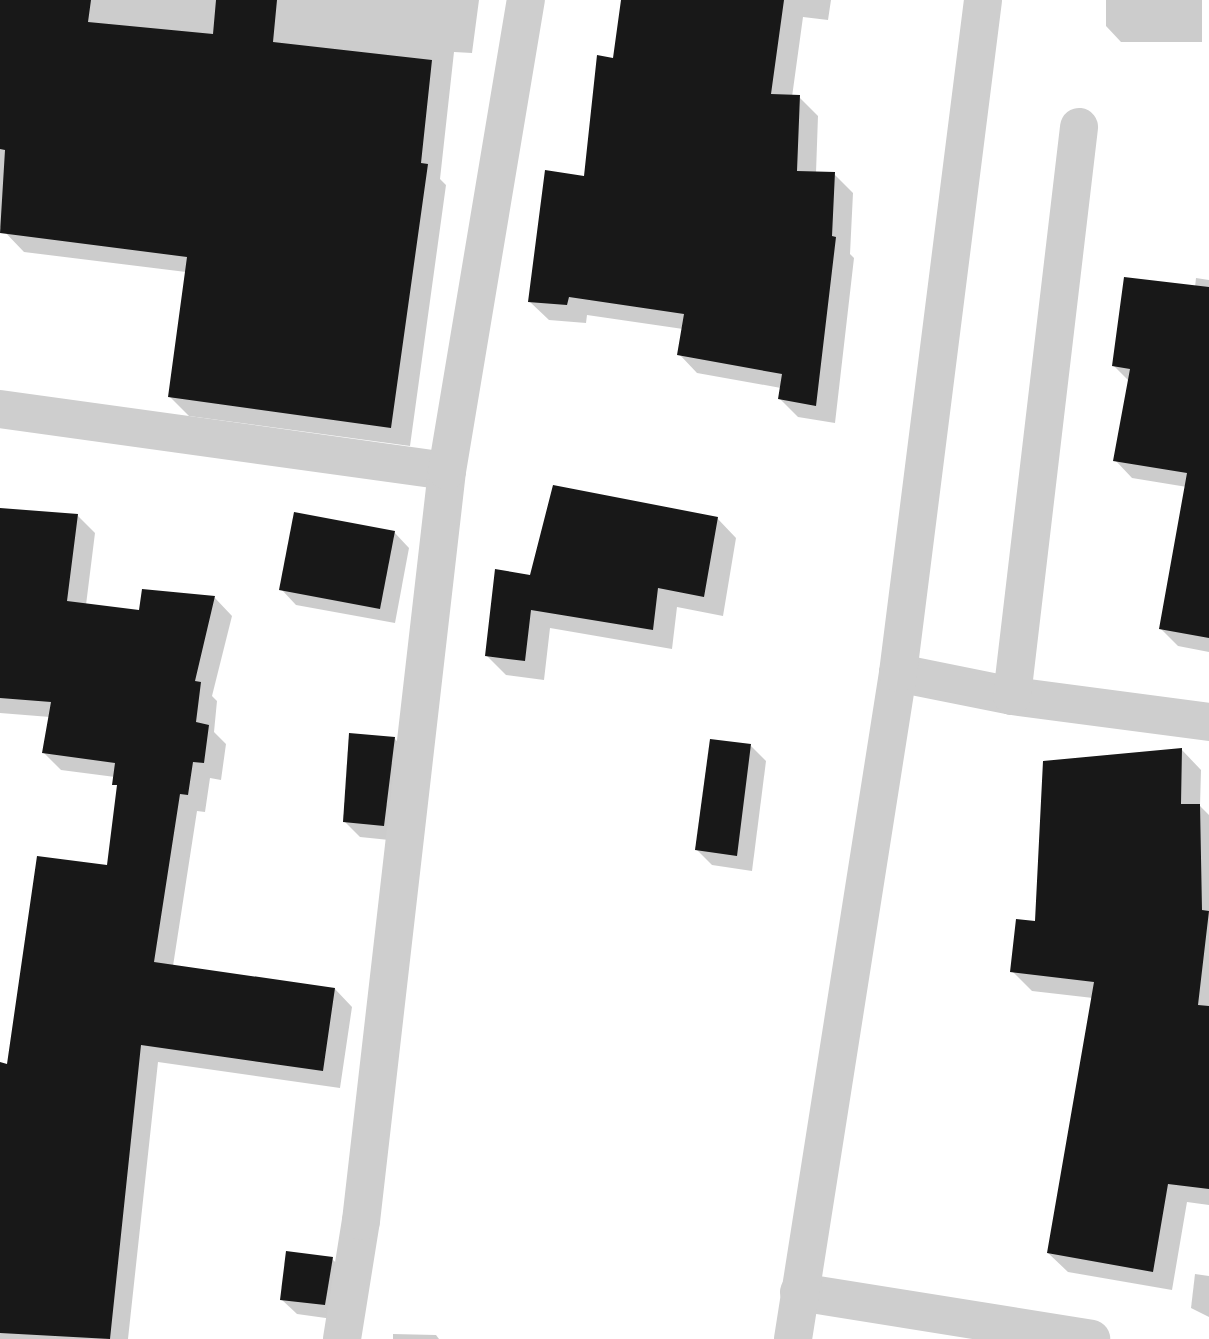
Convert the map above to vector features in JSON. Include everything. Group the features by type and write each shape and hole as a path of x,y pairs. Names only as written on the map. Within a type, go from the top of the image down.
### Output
{"street":[{"path":"342,1339 361,1221 447,471 526,0"},
{"path":"793,1339 898,673 983,0"},
{"path":"1012,696 1079,127"},
{"path":"0,409 447,471"},
{"path":"898,673 1012,696 1209,722"},
{"path":"799,1292 1091,1339"}],"building":[{"path":"0,0 91,0 88,22 213,34 216,0 277,0 273,42 432,60 421,163 428,164 391,428 168,397 187,257 0,233 5,150 0,149"},
{"path":"621,0 784,0 771,94 800,95 797,171 835,172 832,236 836,237 816,406 778,399 782,374 677,355 684,314 569,297 567,305 528,302 545,170 584,176 597,55 613,58"},
{"path":"1124,277 1209,287 1209,638 1159,629 1187,473 1113,461 1130,369 1112,366"},
{"path":"553,485 718,517 704,597 658,588 653,630 531,610 525,661 485,656 495,569 530,575"},
{"path":"0,508 78,514 67,601 139,610 142,589 215,596 195,681 201,682 196,722 209,725 204,763 193,762 188,795 180,794 154,962 335,988 323,1071 141,1045 110,1339 0,1333 0,1062 7,1064 37,856 107,865 117,785 112,785 115,763 42,753 51,702 0,698"},
{"path":"294,512 395,531 380,609 279,590"},
{"path":"349,733 395,737 384,826 343,822"},
{"path":"710,739 751,744 737,856 695,850"},
{"path":"1182,748 1181,804 1200,804 1202,910 1209,911 1198,1005 1209,1006 1209,1189 1168,1184 1153,1272 1047,1253 1094,982 1010,972 1016,919 1035,921 1043,761"},
{"path":"286,1251 333,1257 325,1305 280,1300"}]}
